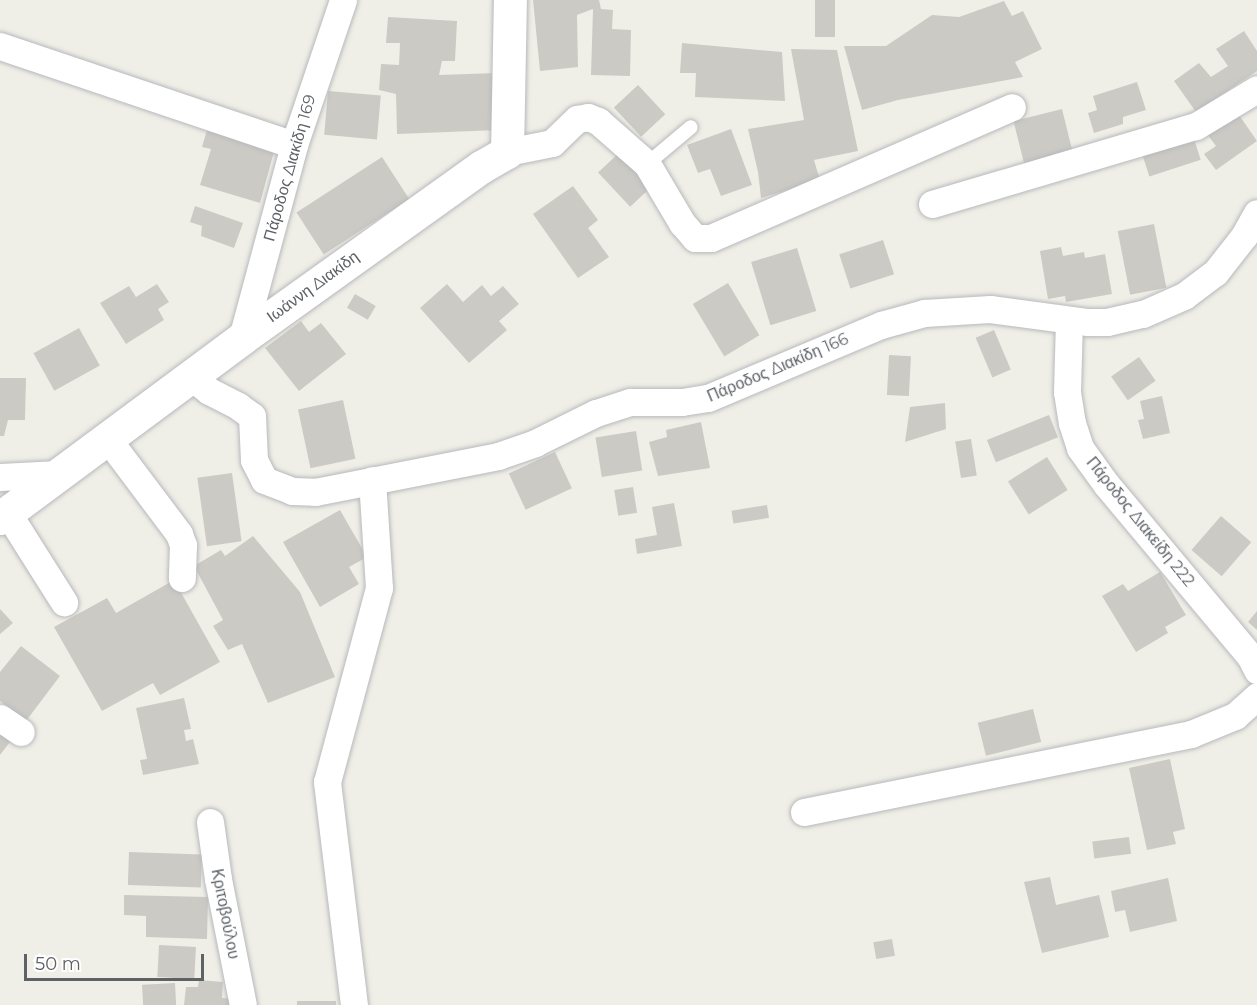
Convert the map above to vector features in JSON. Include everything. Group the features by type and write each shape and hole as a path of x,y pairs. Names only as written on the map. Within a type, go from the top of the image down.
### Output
{"street":[{"name":"Πάροδος Διακίδη 169","path":"243,338 294,145 343,0"},
{"path":"510,0 507,152 552,143 577,119 588,117 598,121 646,164 682,223 695,238 711,238 1012,107"},
{"path":"0,46 294,145"},
{"path":"932,204 1196,126 1257,89"},
{"name":"Ιωάννη Διακίδη","path":"3,515 190,376 507,152"},
{"name":"Πάροδος Διακίδη 166","path":"190,376 209,391 252,416 255,460 264,480 283,489 303,492 338,489 507,453 596,413 630,402 682,402 708,398 865,332 918,314 990,309 1098,322 1127,318 1184,296 1215,273 1245,236 1257,213"},
{"name":"Πάροδος Διακείδη 222","path":"1069,320 1067,392 1072,423 1080,448 1106,484 1234,636 1257,670"},
{"path":"107,438 179,534 183,545 182,578"},
{"path":"0,477 59,474"},
{"path":"354,1005 327,782 379,588 372,480"},
{"path":"3,515 64,602"},
{"path":"804,812 1191,735 1226,721 1244,711 1256,699"},
{"name":"Κριτοβούλου","path":"210,822 218,879 243,1005"}],"lane":[{"path":"646,164 691,127"}],"building":[{"path":"533,0 599,0 601,9 613,10 612,29 631,30 630,76 591,75 593,9 577,15 578,67 540,71"},
{"path":"815,0 835,0 835,37 815,37"},
{"path":"1004,1 1012,16 1023,11 1042,49 1015,62 1023,77 898,100 862,110 844,46 886,46 932,15 959,17"},
{"path":"388,17 457,21 455,61 442,61 439,75 497,73 499,130 397,134 396,94 379,90 381,64 399,65 400,43 386,43"},
{"path":"1244,31 1257,51 1257,71 1196,112 1174,81 1199,63 1211,77 1228,66 1216,49"},
{"path":"682,43 782,52 785,101 695,97 696,73 680,73"},
{"path":"791,49 837,50 858,151 814,160 820,180 761,198 758,172 748,129 804,120"},
{"path":"1137,82 1146,110 1123,117 1123,124 1094,133 1088,113 1097,110 1093,96"},
{"path":"638,85 665,114 641,137 614,108"},
{"path":"328,91 381,96 377,139 324,135"},
{"path":"1062,109 1073,153 1024,165 1013,121"},
{"path":"1237,112 1257,141 1216,170 1204,154 1216,146 1207,134"},
{"path":"209,123 276,144 260,203 200,185 211,149 202,147"},
{"path":"731,129 752,185 721,196 710,169 698,173 687,145"},
{"path":"1193,136 1201,160 1149,176 1142,153"},
{"path":"620,152 652,186 630,207 598,172"},
{"path":"382,157 409,199 324,254 296,213"},
{"path":"573,186 598,220 588,228 609,257 578,278 533,214"},
{"path":"195,206 243,223 234,248 201,236 202,226 190,222"},
{"path":"1154,224 1166,288 1130,295 1118,231"},
{"path":"883,240 894,274 850,288 839,254"},
{"path":"1061,247 1063,256 1084,252 1085,258 1105,254 1112,294 1066,302 1065,296 1048,299 1040,251"},
{"path":"797,248 816,311 770,325 751,262"},
{"path":"728,283 759,335 724,356 693,304"},
{"path":"157,284 169,302 158,309 164,320 126,344 100,303 129,286 136,297"},
{"path":"447,284 463,302 482,285 491,296 503,286 519,304 499,321 507,330 469,363 420,308"},
{"path":"355,294 376,306 368,320 347,308"},
{"path":"301,321 309,332 321,323 346,354 299,391 265,348"},
{"path":"79,328 100,366 54,391 34,353"},
{"path":"994,330 1011,370 992,377 976,338"},
{"path":"889,355 911,356 909,396 887,395"},
{"path":"1139,357 1156,381 1128,400 1111,377"},
{"path":"0,378 26,378 25,420 8,420 4,436 0,436"},
{"path":"1162,396 1170,433 1143,439 1138,420 1144,419 1140,401"},
{"path":"343,400 355,459 310,468 298,410"},
{"path":"945,403 946,429 905,442 910,407"},
{"path":"1049,415 1058,437 996,462 987,440"},
{"path":"701,422 710,468 658,476 649,442 667,437 666,430"},
{"path":"636,431 642,471 602,477 596,437"},
{"path":"971,439 977,476 961,478 955,442"},
{"path":"555,452 572,488 526,510 509,474"},
{"path":"1047,457 1068,490 1029,514 1008,481"},
{"path":"232,473 242,541 207,546 197,478"},
{"path":"633,487 637,513 618,516 614,490"},
{"path":"674,503 682,546 637,554 635,539 657,535 652,507"},
{"path":"767,505 769,518 733,523 731,511"},
{"path":"340,510 367,557 349,567 359,584 320,607 283,542"},
{"path":"1221,516 1251,542 1222,576 1191,550"},
{"path":"253,536 300,592 335,677 268,703 242,644 228,650 213,626 223,620 194,566 221,550 225,556"},
{"path":"1160,572 1186,615 1165,627 1168,633 1136,652 1102,596 1123,584 1128,591"},
{"path":"174,580 220,662 160,695 153,683 102,711 54,627 107,598 116,613"},
{"path":"0,609 13,623 0,634"},
{"path":"1257,611 1257,630 1248,622"},
{"path":"21,646 60,676 26,721 0,701 0,672"},
{"path":"184,698 191,729 184,730 186,741 193,739 199,764 143,775 140,760 147,759 136,708"},
{"path":"1033,709 1041,742 986,756 978,723"},
{"path":"0,734 10,742 0,755"},
{"path":"1170,759 1185,829 1173,832 1176,844 1147,850 1129,768"},
{"path":"1129,837 1131,854 1094,858 1092,842"},
{"path":"129,852 202,855 201,888 128,885"},
{"path":"1050,877 1056,905 1099,895 1109,937 1042,953 1024,882"},
{"path":"1168,878 1177,921 1130,932 1125,910 1115,912 1111,891"},
{"path":"124,895 208,897 207,939 146,937 146,916 124,915"},
{"path":"892,939 895,956 876,959 873,942"},
{"path":"159,945 196,947 194,979 157,977"},
{"path":"199,980 223,982 222,998 234,999 233,1005 184,1005 186,987 198,987"},
{"path":"175,983 176,1005 143,1005 142,985"},
{"path":"297,1001 336,1001 336,1005 297,1005"}]}
